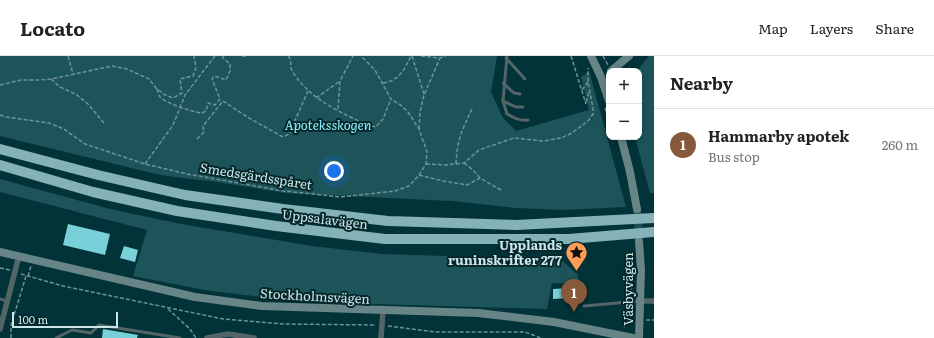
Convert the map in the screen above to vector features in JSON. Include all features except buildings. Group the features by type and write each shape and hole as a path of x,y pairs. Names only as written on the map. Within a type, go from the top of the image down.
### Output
{"highway":[{"name":"Uppsalavägen","path":"0,149 98,175 186,195 282,209 388,221 516,226 654,218"},
{"name":"Uppsalavägen","path":"0,165 93,192 177,211 276,226 385,239 569,239 654,232"}],"street":[{"path":"591,56 606,92"},
{"path":"615,68 629,56"},
{"path":"601,77 606,74"},
{"path":"622,140 637,209"},
{"name":"Väsbyvägen","path":"639,338 641,270 640,241"},
{"name":"Stockholmsvägen","path":"0,252 195,297 262,306 478,313 554,322 633,338"},
{"path":"0,329 19,256"},
{"path":"640,301 654,301"},
{"path":"381,338 383,311"},
{"path":"207,338 228,334 254,338"}],"lane":[{"path":"506,57 525,79"},
{"path":"506,57 503,83 503,101 507,114 514,118 528,120"},
{"path":"503,83 514,93 520,94"},
{"path":"503,101 516,107 523,107"},
{"path":"0,299 7,301"},
{"path":"584,306 640,301"},
{"path":"90,338 91,333 99,324 157,336 180,338"},
{"path":"56,338 72,330 91,333"}],"path":[{"path":"68,56 72,74"},
{"path":"156,88 173,98 182,93 180,79 193,76 196,68 194,56"},
{"path":"145,164 173,125 185,95 215,56"},
{"path":"0,85 21,80 51,79 112,66 127,69 149,78 156,88 159,97 180,107 202,113 206,111 208,103 215,105 220,100 212,79 215,76 226,80 230,71 230,64 223,58 223,56"},
{"path":"242,56 247,56"},
{"path":"288,56 290,58 291,68 297,78 316,98 367,125 376,127 383,119 391,99"},
{"path":"338,110 340,81 352,56"},
{"path":"362,56 375,70 391,99 408,112 419,129 427,152 426,164 446,165 464,163 479,150 514,138 544,141 560,138 572,133 588,121 593,114 588,82 589,66"},
{"path":"382,83 390,82 402,73 412,56"},
{"path":"412,56 424,96"},
{"path":"421,56 440,58 446,56"},
{"path":"571,56 586,104 589,91"},
{"path":"603,56 608,68"},
{"path":"419,129 420,112 424,96 440,58"},
{"path":"51,79 60,87 77,95 88,104 104,123"},
{"path":"316,98 340,81"},
{"path":"582,91 588,82"},
{"path":"197,139 204,132 203,126 223,101 249,118 283,137 289,134 308,91"},
{"path":"456,164 457,149 461,131 472,109"},
{"name":"Smedsgärdsspåret","path":"0,115 49,123 64,129 85,144 145,164 187,174 284,191 341,197 394,191 409,186 426,164"},
{"path":"464,163 480,178 501,190"},
{"path":"419,175 467,185 480,178"},
{"path":"11,338 11,325 26,276"},
{"path":"622,336 632,284"},
{"path":"166,308 190,330 196,338"}],"green space":[{"name":"Apoteksskogen","path":"0,56 497,56 491,92 503,118 516,131 589,110 581,77 589,71 606,133 606,140 608,140 626,207 563,210 516,208 451,201 285,193 156,174 0,136"},
{"path":"649,56 654,56 654,193 650,193 636,140 642,140 642,68 639,68"},
{"path":"0,179 110,209 181,224 312,246 383,254 480,257 557,256 578,275 579,284 552,283 547,309 306,302 210,291 133,276 147,230 0,192"}],"tunnel":[{"path":"637,209 639,238"}],"place":[{"name":"Upplands runinskrifter 277","path":"577,272"},
{"name":"Hammarby apotek","path":"574,312"}]}
